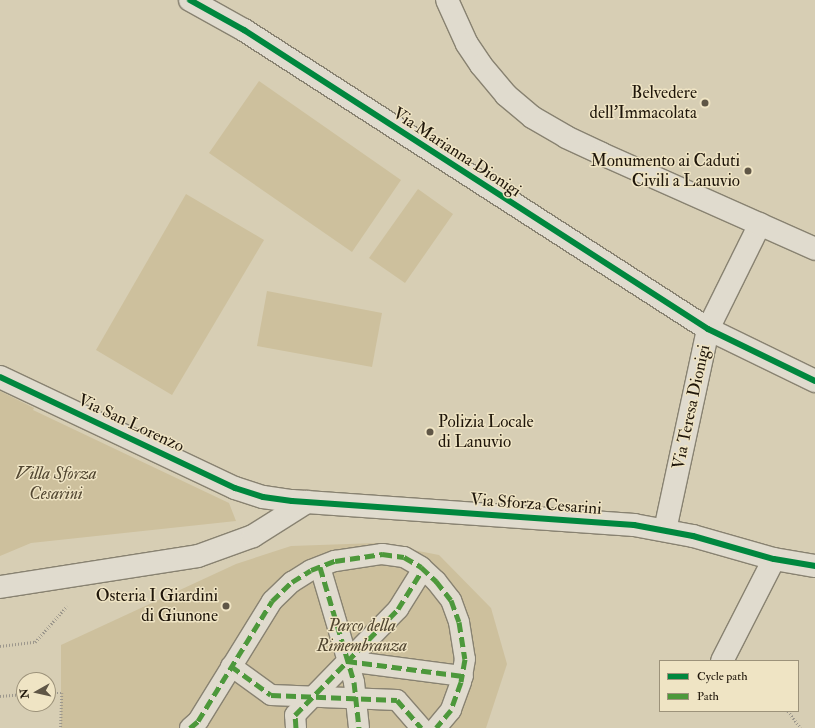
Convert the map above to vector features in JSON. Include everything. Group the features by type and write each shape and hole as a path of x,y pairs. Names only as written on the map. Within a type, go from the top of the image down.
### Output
{"street":[{"name":"Via Marianna Dionigi","path":"190,0 244,30 708,329 815,381"},
{"path":"447,0 467,44 481,65 506,95 532,117 590,148 815,249"},
{"name":"Via Teresa Dionigi","path":"665,530 708,329 760,224"},
{"name":"Via San Lorenzo","path":"0,377 250,494"},
{"name":"Via Sforza Cesarini","path":"250,494 307,502 603,522 665,530 774,559 815,566"},
{"path":"0,587 175,562 213,552 264,530 307,502"},
{"path":"190,728 198,721 272,601 292,582 335,561 382,554 404,557 423,569 451,600 459,622 465,659 462,676 451,710 436,728"},
{"path":"723,660 774,559"},
{"path":"320,567 357,699 359,728"},
{"path":"296,728 295,715 398,609 423,569"},
{"path":"347,661 462,676"},
{"path":"231,666 271,695 396,700 421,728"}],"path":[{"path":"0,646 35,642 72,601 68,577"},
{"path":"56,693 62,693 61,728"},
{"path":"0,696 16,695"},
{"path":"789,712 801,728"}],"green space":[{"path":"259,81 401,180 352,252 209,153"},
{"path":"418,189 453,214 405,283 369,258"},
{"path":"186,194 264,240 172,395 96,350"},
{"path":"267,291 382,313 372,367 257,346"},
{"name":"Villa Sforza Cesarini","path":"0,391 34,408 33,410 229,503 236,521 31,543 0,556"},
{"name":"Parco della Rimembranza","path":"377,543 439,555 491,608 507,664 486,728 61,728 61,645 236,564 291,546"}],"marked path":[{"path":"190,728 198,721 272,601 292,582 311,570 335,561 382,554 404,557 421,567 436,581 451,600 459,622 465,659 461,682 451,710 436,728"},
{"path":"320,567 354,682 359,728"},
{"path":"296,728 295,715 398,609 423,569"},
{"path":"347,661 463,676"},
{"path":"231,666 271,695 397,700 421,728"}],"cycle path":[{"path":"190,0 244,30 708,329 815,381"},
{"path":"0,377 235,488 263,497 292,501 634,525 693,536 774,559 815,566"}],"place":[{"name":"Belvedere dell'Immacolata","path":"705,103"},
{"name":"Monumento ai Caduti Civili a Lanuvio","path":"748,171"},
{"name":"Polizia Locale di Lanuvio","path":"430,432"},
{"name":"Osteria I Giardini di Giunone","path":"226,606"}]}
